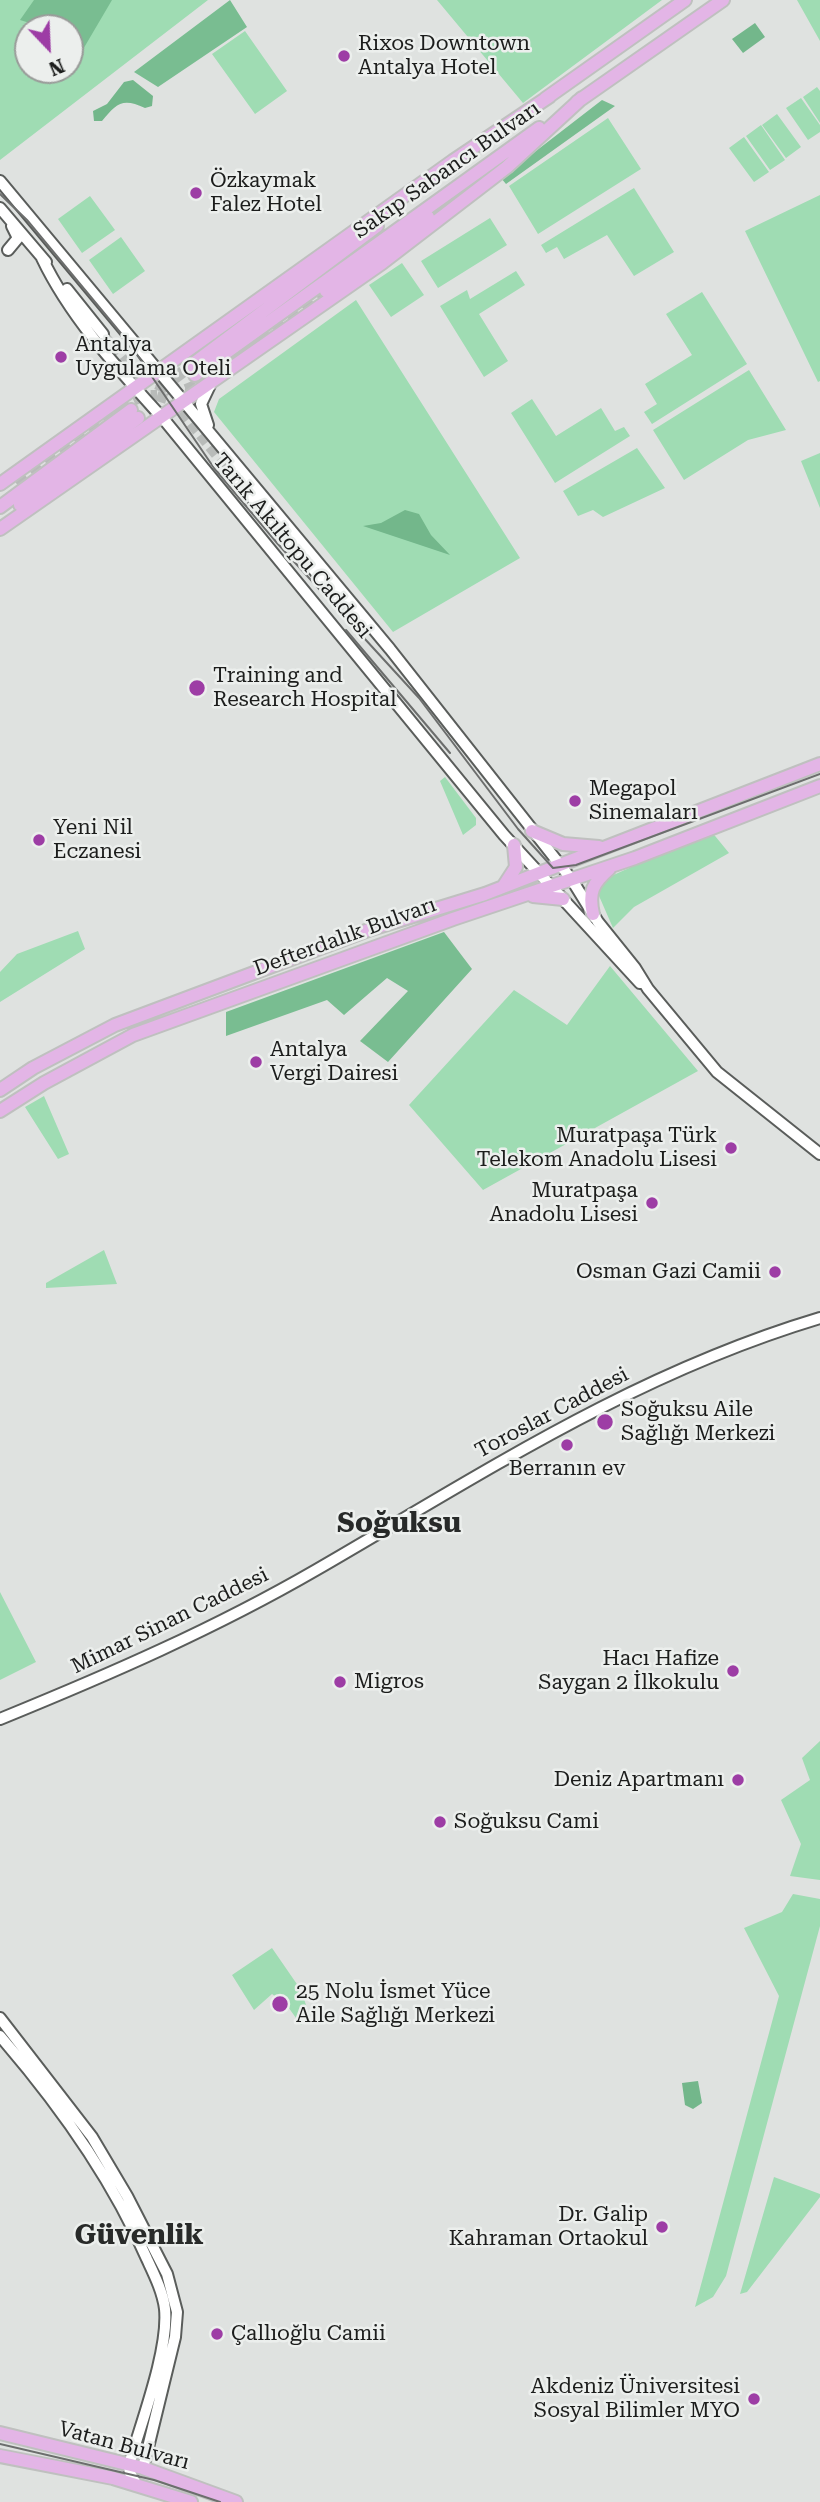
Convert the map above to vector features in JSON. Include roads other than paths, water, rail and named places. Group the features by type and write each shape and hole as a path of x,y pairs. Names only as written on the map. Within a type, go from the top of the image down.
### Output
{"main road":[{"name":"Sakıp Sabancı Bulvarı","path":"685,0 550,96 192,371 723,0"},
{"path":"0,484 453,161 550,96"},
{"path":"0,528 382,263 507,167 582,98"},
{"path":"326,291 554,122"},
{"path":"0,181 159,371"},
{"path":"0,209 18,235 8,250 25,247 39,254 56,286 135,388"},
{"path":"0,209 103,334"},
{"name":"Tarık Akıltopu Caddesi","path":"159,371 371,627 572,880 593,914 648,989"},
{"path":"214,378 204,393 202,410 220,446"},
{"name":"Tarık Akıltopu Caddesi","path":"135,388 161,416 537,874 628,972 648,989"},
{"path":"0,507 135,414 0,520"},
{"path":"139,432 159,426 178,437"},
{"path":"233,476 312,572 371,627"},
{"path":"0,495 16,483"},
{"name":"Defterdalık Bulvarı","path":"0,1090 33,1068 128,1021 371,929 407,921 502,887 820,764"},
{"name":"Defterdalık Bulvarı","path":"0,1111 44,1083 133,1035 516,898 612,867 820,786"},
{"path":"532,831 564,844 603,848"},
{"path":"502,887 516,867 514,845"},
{"path":"593,914 591,892 594,883 612,867"},
{"path":"516,898 546,895 563,899"},
{"path":"648,989 717,1072 820,1154"},
{"name":"Toroslar Caddesi","path":"316,1570 539,1438 643,1386 751,1339 820,1318"},
{"name":"Mimar Sinan Caddesi","path":"0,1719 142,1661 316,1570"},
{"path":"0,2018 92,2137 127,2196 167,2274 177,2312 175,2337 143,2468"},
{"path":"0,2036 55,2102 111,2190 137,2236 165,2307 164,2330 130,2465 130,2473 136,2484"},
{"name":"Vatan Bulvarı","path":"0,2433 143,2468 236,2502"},
{"path":"0,2456 136,2484 191,2502"}],"tunnel":[{"path":"167,389 186,390 200,384 326,291"},
{"path":"103,334 137,376 167,389"},
{"path":"159,390 189,367"},
{"path":"16,483 128,402 142,396 157,396"},
{"path":"157,396 170,400 180,410 233,476"}],"tram line":[{"path":"0,194 27,220 129,343 214,468 277,543 419,698 518,829 553,868 576,865 820,774"},
{"path":"346,630 450,753"},
{"path":"0,2444 154,2480 220,2502"}],"place":[{"name":"Rixos Downtown Antalya Hotel","path":"344,56"},
{"name":"Özkaymak Falez Hotel","path":"196,193"},
{"name":"Antalya Uygulama Oteli","path":"61,357"},
{"name":"Training and Research Hospital","path":"197,688"},
{"name":"Megapol Sinemaları","path":"575,801"},
{"name":"Yeni Nil Eczanesi","path":"39,840"},
{"name":"Antalya Vergi Dairesi","path":"256,1062"},
{"name":"Muratpaşa Türk Telekom Anadolu Lisesi","path":"731,1148"},
{"name":"Muratpaşa Anadolu Lisesi","path":"652,1203"},
{"name":"Osman Gazi Camii","path":"775,1272"},
{"name":"Soğuksu Aile Sağlığı Merkezi","path":"605,1422"},
{"name":"Berranın ev","path":"567,1445"},
{"name":"Hacı Hafize Saygan 2 İlkokulu","path":"733,1671"},
{"name":"Migros","path":"340,1682"},
{"name":"Deniz Apartmanı","path":"738,1780"},
{"name":"Soğuksu Cami","path":"440,1822"},
{"name":"25 Nolu İsmet Yüce Aile Sağlığı Merkezi","path":"280,2004"},
{"name":"Dr. Galip Kahraman Ortaokul","path":"662,2227"},
{"name":"Çallıoğlu Camii","path":"217,2334"},
{"name":"Akdeniz Üniversitesi Sosyal Bilimler MYO","path":"754,2399"}],"district":[{"name":"Soğuksu","path":"399,1524"},
{"name":"Güvenlik","path":"139,2236"}]}
